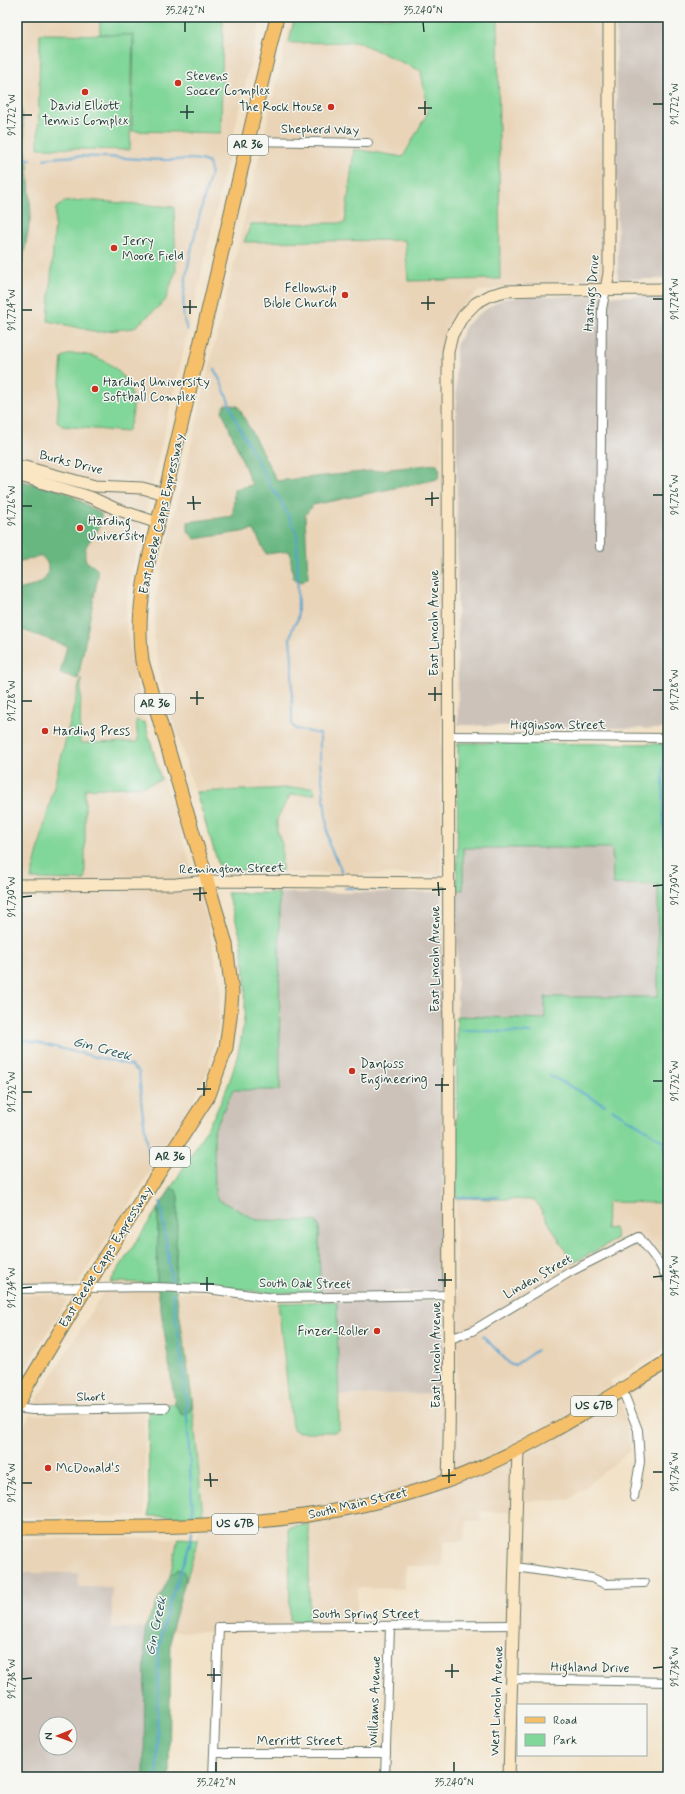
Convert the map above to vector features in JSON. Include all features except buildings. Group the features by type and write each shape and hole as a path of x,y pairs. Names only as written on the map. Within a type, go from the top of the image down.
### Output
{"main road":[{"name":"East Beebe Capps Expressway","path":"17,1407 32,1377 106,1255 209,1095 226,1048 232,993 226,944 141,655 140,629 142,598 150,554 277,17"},
{"name":"South Main Street","path":"17,1528 208,1526 259,1522 338,1511 385,1500 448,1480 518,1450 668,1361"}],"street":[{"name":"Hastings Drive","path":"600,547 602,309 609,273 609,17"},
{"name":"Shepherd Way","path":"248,141 368,143"},
{"path":"606,289 668,289"},
{"name":"East Lincoln Avenue","path":"448,1480 450,1295 448,1212 448,352 452,335 463,316 476,303 491,295 506,291 606,289"},
{"name":"Burks Drive","path":"17,468 25,467 95,486 142,488 165,494"},
{"name":"Burks Drive","path":"17,475 90,497 116,509 158,523"},
{"name":"Higginson Street","path":"448,736 668,738"},
{"name":"Remington Street","path":"17,885 176,884 208,882 448,883"},
{"name":"Linden Street","path":"450,1339 472,1331 570,1272 638,1237 660,1263 668,1280"},
{"name":"South Oak Street","path":"17,1289 207,1289 274,1298 450,1295"},
{"path":"622,1389 638,1430 640,1462 634,1497"},
{"name":"Short","path":"17,1407 32,1410 165,1408"},
{"path":"514,1626 518,1450"},
{"path":"515,1567 592,1578 605,1584 644,1583"},
{"name":"South Spring Street","path":"214,1753 220,1627 514,1626"},
{"name":"West Lincoln Avenue","path":"509,1777 514,1626"},
{"name":"Williams Avenue","path":"385,1777 390,1627"},
{"name":"Highland Drive","path":"512,1679 668,1682"},
{"path":"213,1777 214,1753"},
{"name":"Merritt Street","path":"214,1753 386,1753"}],"shaded area":[{"path":"17,17 261,17 130,580 125,618 141,706 207,918 221,988 217,1032 207,1072 186,1116 77,1285 17,1286"},
{"path":"292,17 601,17 603,280 572,281 479,291 453,314 442,342 441,875 219,871 159,674 154,637 156,593"},
{"path":"616,17 668,17 668,279 618,279"},
{"path":"526,296 668,296 668,729 458,725 456,346 466,325 483,311 502,299"},
{"path":"463,848 613,848 658,884 658,997 546,997 546,1019 457,1016 457,890 463,890"},
{"path":"441,892 444,1291 320,1293 319,1227 315,1221 257,1220 219,1200 215,1194 214,1130 233,1090 280,1090 279,893"},
{"path":"456,1198 535,1200 573,1263 606,1229 607,1202 668,1203 668,1348 610,1381 621,1402 631,1450 569,1500 523,1501 514,1512 481,1512 481,1521 467,1521 463,1541 444,1542 441,1566 406,1566 404,1589 357,1588 357,1632 171,1632 203,1517 192,1398 177,1292 212,1293 262,1302 278,1303 292,1426 294,1430 339,1426 339,1395 457,1392"},
{"path":"110,1282 157,1283 175,1404 33,1406"},
{"path":"60,1294 67,1301 17,1384 17,1295"},
{"path":"434,1300 441,1304 444,1311 444,1393 339,1395 337,1301"},
{"path":"144,1413 145,1516 17,1517 17,1467 24,1425 27,1420 31,1415"},
{"path":"178,1538 170,1576 145,1627 112,1628 112,1587 78,1587 78,1573 17,1573 17,1539"},
{"path":"17,1573 78,1573 79,1587 112,1587 112,1628 145,1627 144,1777 17,1777"}],"green space":[{"name":"Stevens Soccer Complex","path":"100,17 223,17 221,133 132,131 134,35 100,34"},
{"path":"295,17 498,17 500,279 408,281 405,240 244,242 251,224 345,223 354,149 403,157 428,112 421,71 358,42 289,43"},
{"name":"David Elliott Tennis Complex","path":"40,34 133,35 130,150 38,148"},
{"path":"17,74 28,166 31,215 17,293"},
{"name":"Jerry Moore Field","path":"84,200 174,207 176,270 165,301 134,328 98,332 48,321 56,208 64,202"},
{"name":"Harding University Softball Complex","path":"70,354 86,355 100,359 113,366 122,376 129,388 133,402 132,416 127,432 62,426 57,421 62,357"},
{"path":"226,404 238,406 277,481 436,464 440,470 438,479 313,505 305,515 308,578 302,582 293,578 290,551 266,554 254,530 195,539 188,532 188,522 233,516 234,489 252,485 222,410"},
{"path":"17,480 66,492 101,514 99,527 86,547 85,554 86,561 97,569 98,576 78,679 60,673 67,646 17,628 17,590 32,586 45,579 48,565 41,556 17,562"},
{"path":"81,678 80,743 138,742 136,720 145,723 161,780 143,786 85,789 85,880 31,879"},
{"path":"458,743 668,744 668,1203 607,1202 606,1229 614,1228 617,1239 573,1263 535,1200 456,1198 457,1016 545,1019 545,997 658,997 658,885 613,884 612,848 463,848 463,890 457,890"},
{"path":"313,787 315,794 290,795 277,819 277,831 282,844 282,871 228,870 219,866 196,792"},
{"path":"227,893 279,893 280,1090 233,1090 214,1130 215,1194 219,1200 257,1220 317,1222 319,1227 320,1293 263,1293 203,1283 175,1283 178,1196 171,1188 211,1122 225,1093 238,1053 245,1011 245,969 240,934"},
{"path":"171,1188 176,1190 178,1196 175,1283 192,1398 192,1406 185,1415 181,1414 175,1404 157,1283 158,1208"},
{"path":"158,1208 157,1283 110,1282"},
{"path":"337,1301 338,1430 334,1432 298,1432 294,1430 292,1426 278,1303"},
{"path":"192,1398 203,1517 149,1516 148,1412 166,1412 166,1404 175,1404 181,1414 185,1415 192,1408"},
{"path":"309,1524 309,1621 290,1621 289,1527"},
{"path":"178,1538 198,1539 186,1582 186,1578 172,1573 170,1576"},
{"path":"177,1569 184,1572 186,1578 171,1632 169,1777 144,1777 145,1627 170,1576"}],"waterway":[{"name":"Gin Creek","path":"17,140 21,209 17,247"},
{"path":"44,159 89,156 164,160 193,159 209,163 211,172 190,254 183,300 184,318 188,330"},
{"path":"18,159 31,159"},
{"path":"214,369 221,382 238,425 271,487 281,501 297,534 298,619 293,627 290,639 292,659 292,725 296,729 320,734 320,761 329,845 340,867 342,876"},
{"path":"663,745 664,845"},
{"path":"345,888 394,889"},
{"path":"461,1030 532,1033"},
{"name":"Gin Creek","path":"17,1038 130,1065 139,1072 142,1109 150,1162"},
{"path":"549,1075 605,1105"},
{"path":"612,1109 661,1140 668,1142"},
{"path":"663,1142 668,1172"},
{"path":"459,1197 499,1197"},
{"name":"Gin Creek","path":"160,1202 172,1282"},
{"name":"Gin Creek","path":"173,1293 186,1398 193,1518"},
{"path":"483,1336 511,1365 515,1365 537,1350"},
{"name":"Gin Creek","path":"157,1777 158,1653 168,1607 191,1541 192,1531"}],"place":[{"name":"Stevens Soccer Complex","path":"178,83"},
{"name":"David Elliott Tennis Complex","path":"85,92"},
{"name":"The Rock House","path":"331,107"},
{"name":"Jerry Moore Field","path":"114,248"},
{"name":"Fellowship Bible Church","path":"345,295"},
{"name":"Harding University Softball Complex","path":"95,389"},
{"name":"Harding University","path":"80,528"},
{"name":"Harding Press","path":"45,731"},
{"name":"Danfoss Engineering","path":"352,1071"},
{"name":"Finzer-Roller","path":"377,1331"},
{"name":"McDonald's","path":"48,1468"}]}
